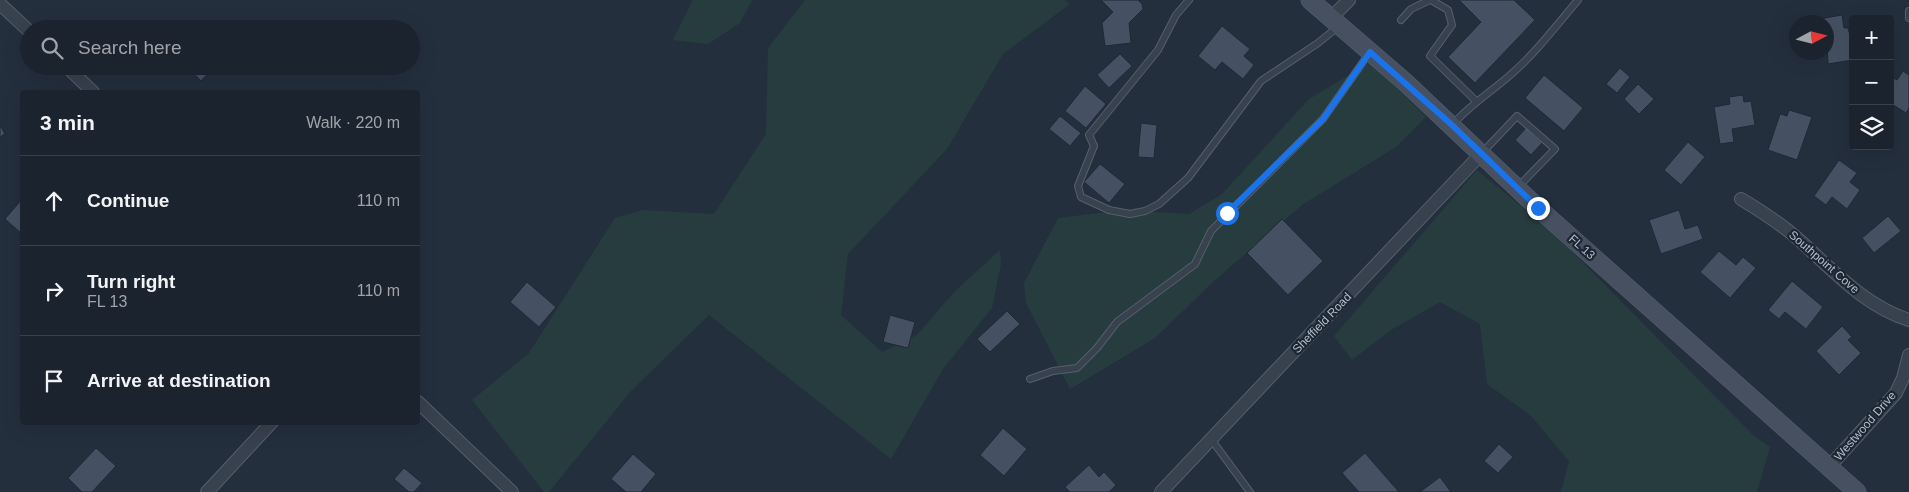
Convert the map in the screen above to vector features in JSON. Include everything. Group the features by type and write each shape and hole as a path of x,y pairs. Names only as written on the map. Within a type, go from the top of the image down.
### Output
{"main road":[{"name":"FL 13","path":"1310,0 1482,152 1517,188 1829,467 1851,490"}],"street":[{"path":"1335,22 1349,0"},
{"path":"0,4 20,23"},
{"path":"75,75 91,90"},
{"name":"Sheffield Road","path":"1161,492 1482,152"},
{"name":"Southpoint Cove","path":"1741,199 1762,212 1796,238 1854,289 1881,308 1909,320"},
{"name":"Westwood Drive","path":"1829,467 1896,393 1903,378 1909,355"},
{"path":"420,404 512,492"},
{"path":"206,492 269,425"}],"lane":[{"path":"1189,0 1176,15 1158,50 1089,135 1094,146 1078,186 1078,191 1081,197 1091,204 1130,214 1145,211 1159,204 1188,178 1261,81 1318,43 1335,22"},
{"path":"1401,20 1411,9 1431,0 1448,10 1452,25 1430,56 1476,101"},
{"path":"1452,125 1476,101 1520,66 1578,0"},
{"path":"1909,12 1909,18"},
{"path":"1030,379 1053,370 1077,368 1097,348 1117,322 1195,264 1211,231 1323,119 1370,52"},
{"path":"1482,152 1517,116 1555,149 1517,188"},
{"path":"1211,439 1250,492"}],"green space":[{"path":"693,0 752,0 740,23 708,44 673,40"},
{"path":"805,0 1065,0 1070,4 1003,54 947,149 848,254 841,315 882,352 917,335 954,292 1000,250 1001,264 992,308 943,369 891,459 709,315 631,391 549,492 544,492 472,400 529,353 615,218 643,210 714,214 766,134 768,48"},
{"path":"1371,62 1426,117 1396,147 1302,205 1214,281 1155,338 1070,389 1026,303 1024,283 1058,218 1123,210 1189,214 1222,194 1309,99"},
{"path":"1477,170 1555,234 1754,436 1770,447 1757,492 1561,492 1569,461 1530,415 1487,384 1480,324 1440,302 1391,330 1352,360 1334,336"}],"building":[{"path":"1101,0 1138,0 1142,4 1143,9 1129,23 1131,43 1105,46 1102,23 1113,12"},
{"path":"1459,0 1514,0 1535,20 1475,83 1448,57 1481,22"},
{"path":"1842,15 1844,28 1848,28 1849,61 1828,64 1828,60 1834,60 1834,16"},
{"path":"1222,26 1250,49 1244,56 1254,65 1243,79 1222,62 1215,70 1198,56"},
{"path":"1120,54 1132,66 1109,88 1097,75"},
{"path":"1620,68 1630,77 1617,93 1606,84"},
{"path":"1903,71 1909,75 1909,108 1906,113 1894,106 1894,78 1897,80"},
{"path":"195,75 207,75 201,81"},
{"path":"1544,75 1583,108 1564,131 1525,98"},
{"path":"1638,84 1654,99 1639,114 1624,99"},
{"path":"1085,86 1106,104 1086,128 1065,111"},
{"path":"1743,95 1744,102 1751,101 1755,125 1732,129 1734,142 1720,144 1714,107 1730,104 1729,97"},
{"path":"1789,110 1812,117 1797,160 1768,150 1780,114 1787,116"},
{"path":"1060,116 1081,133 1070,146 1049,129"},
{"path":"1141,123 1157,125 1154,158 1138,157"},
{"path":"0,125 5,134 0,137"},
{"path":"1526,128 1542,143 1531,155 1515,140"},
{"path":"1688,142 1705,157 1681,185 1664,170"},
{"path":"1839,160 1857,173 1850,182 1860,190 1847,209 1832,197 1826,205 1814,196"},
{"path":"1100,164 1125,184 1109,203 1084,182"},
{"path":"20,201 20,232 5,219"},
{"path":"1679,210 1685,229 1698,225 1703,239 1661,254 1649,220"},
{"path":"1888,216 1901,231 1874,253 1862,238"},
{"path":"1282,219 1323,261 1288,295 1247,253"},
{"path":"1719,251 1736,265 1743,257 1756,268 1730,298 1700,272"},
{"path":"1792,281 1823,307 1806,329 1785,312 1779,319 1768,310"},
{"path":"527,282 556,307 539,327 510,302"},
{"path":"1007,311 1020,324 990,352 977,339"},
{"path":"890,315 915,322 908,348 883,342"},
{"path":"1842,326 1852,337 1848,340 1861,353 1839,375 1816,351"},
{"path":"1003,428 1027,449 1004,476 980,455"},
{"path":"1499,444 1513,457 1498,473 1484,461"},
{"path":"96,448 116,466 92,492 82,492 68,478"},
{"path":"1365,453 1399,492 1359,492 1342,473"},
{"path":"633,454 656,474 641,492 626,492 611,479"},
{"path":"1089,465 1099,477 1104,472 1116,485 1109,492 1070,492 1065,487"},
{"path":"404,468 422,483 414,492 409,492 394,479"},
{"path":"1440,477 1451,492 1420,492"}],"route":[{"path":"1227,213 1307,137 1323,119 1370,52 1482,152 1538,208"}]}
